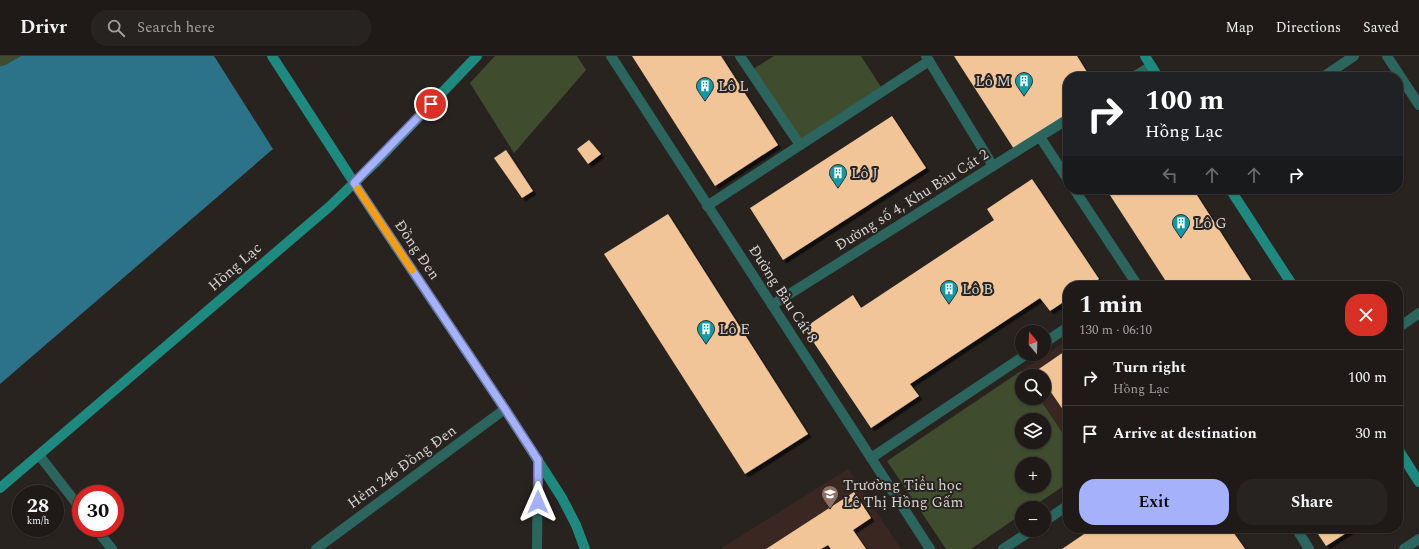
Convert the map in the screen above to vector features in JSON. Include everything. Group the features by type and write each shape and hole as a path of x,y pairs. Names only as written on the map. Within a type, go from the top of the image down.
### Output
{"street":[{"name":"Đồng Đen","path":"272,56 354,183 538,460 562,498 576,526 585,549"},
{"path":"740,56 800,145"},
{"path":"1145,56 1155,72"},
{"path":"1331,72 1354,56"},
{"path":"1387,56 1397,72"},
{"name":"Hồng Lạc","path":"0,488 329,206 375,164 474,57"},
{"name":"Đường Bàu Cát 8","path":"613,57 707,206 930,549"},
{"path":"707,206 927,59 993,166"},
{"path":"1142,72 1151,66"},
{"path":"1403,80 1419,105"},
{"name":"Đường số 4, Khu Bàu Cát 2","path":"772,305 1063,122"},
{"path":"1040,137 1063,172"},
{"path":"1077,194 1132,281"},
{"path":"1233,194 1288,281"},
{"path":"1403,324 1419,313"},
{"path":"1051,338 1063,330"},
{"path":"871,458 1016,361"},
{"name":"Hẻm 246 Đồng Đen","path":"316,549 505,409"},
{"path":"39,455 72,497"},
{"path":"1403,457 1419,482"},
{"path":"537,549 538,460"},
{"path":"1051,517 1063,509"},
{"path":"1299,533 1309,549"},
{"path":"102,537 112,549"},
{"path":"1003,549 1021,537"},
{"path":"1404,549 1419,540"}],"shaded area":[{"path":"1063,343 1063,434 1051,416 1051,413 1049,413 1044,405 1051,405 1051,369 1024,369 1036,361 1051,361 1051,351"},
{"name":"Trươờng Tiểu học Lê Thị Hồng Gấm","path":"848,469 901,549 720,549"}],"green space":[{"path":"0,56 21,56 5,65 0,66"},
{"path":"495,56 577,56 586,70 514,153 470,83"},
{"path":"774,56 861,56 883,90 797,145 750,71"},
{"path":"1015,375 1015,405 1044,405 1049,413 1015,413 1015,449 1051,449 1051,416 1063,434 1063,486 1041,501 1015,501 1015,519 971,549 946,549 887,461"}],"water":[{"path":"21,56 214,56 273,149 0,384 0,66 5,65"}],"building":[{"name":"Lô L","path":"632,56 721,56 778,145 715,186"},
{"name":"Lô M","path":"954,56 1077,56 1087,72 1063,72 1063,117 1014,149"},
{"name":"Lô J","path":"892,116 926,168 783,260 750,208"},
{"path":"589,140 601,154 588,164 577,149"},
{"path":"506,150 533,191 522,198 494,158"},
{"name":"Lô B","path":"1032,179 1099,279 1096,281 1063,281 1063,302 1050,311 1040,298 910,384 919,396 871,428 804,328 853,295 861,308 994,220 987,209"},
{"name":"Lô G","path":"1109,194 1196,194 1252,281 1166,281"},
{"name":"Lô E","path":"668,214 808,434 745,474 604,254"},
{"path":"1063,352 1063,410 1051,392 1051,369 1039,369"},
{"path":"854,492 871,518 853,530 866,549 831,549 828,545 821,549 766,549"},
{"path":"1086,533 1234,533 1245,549 1062,549"},
{"path":"1317,533 1346,533 1326,546"}],"slow traffic":[{"path":"358,189 412,270"}],"place":[{"name":"Lô M","path":"1024,96"},
{"name":"Lô L","path":"705,101"},
{"name":"Lô J","path":"838,188"},
{"name":"Lô G","path":"1181,238"},
{"name":"Lô B","path":"949,304"},
{"name":"Lô E","path":"706,344"},
{"name":"Trươờng Tiểu học Lê Thị Hồng Gấm","path":"830,509"}],"route":[{"path":"431,104 375,164 354,183 538,460 538,502"}]}
